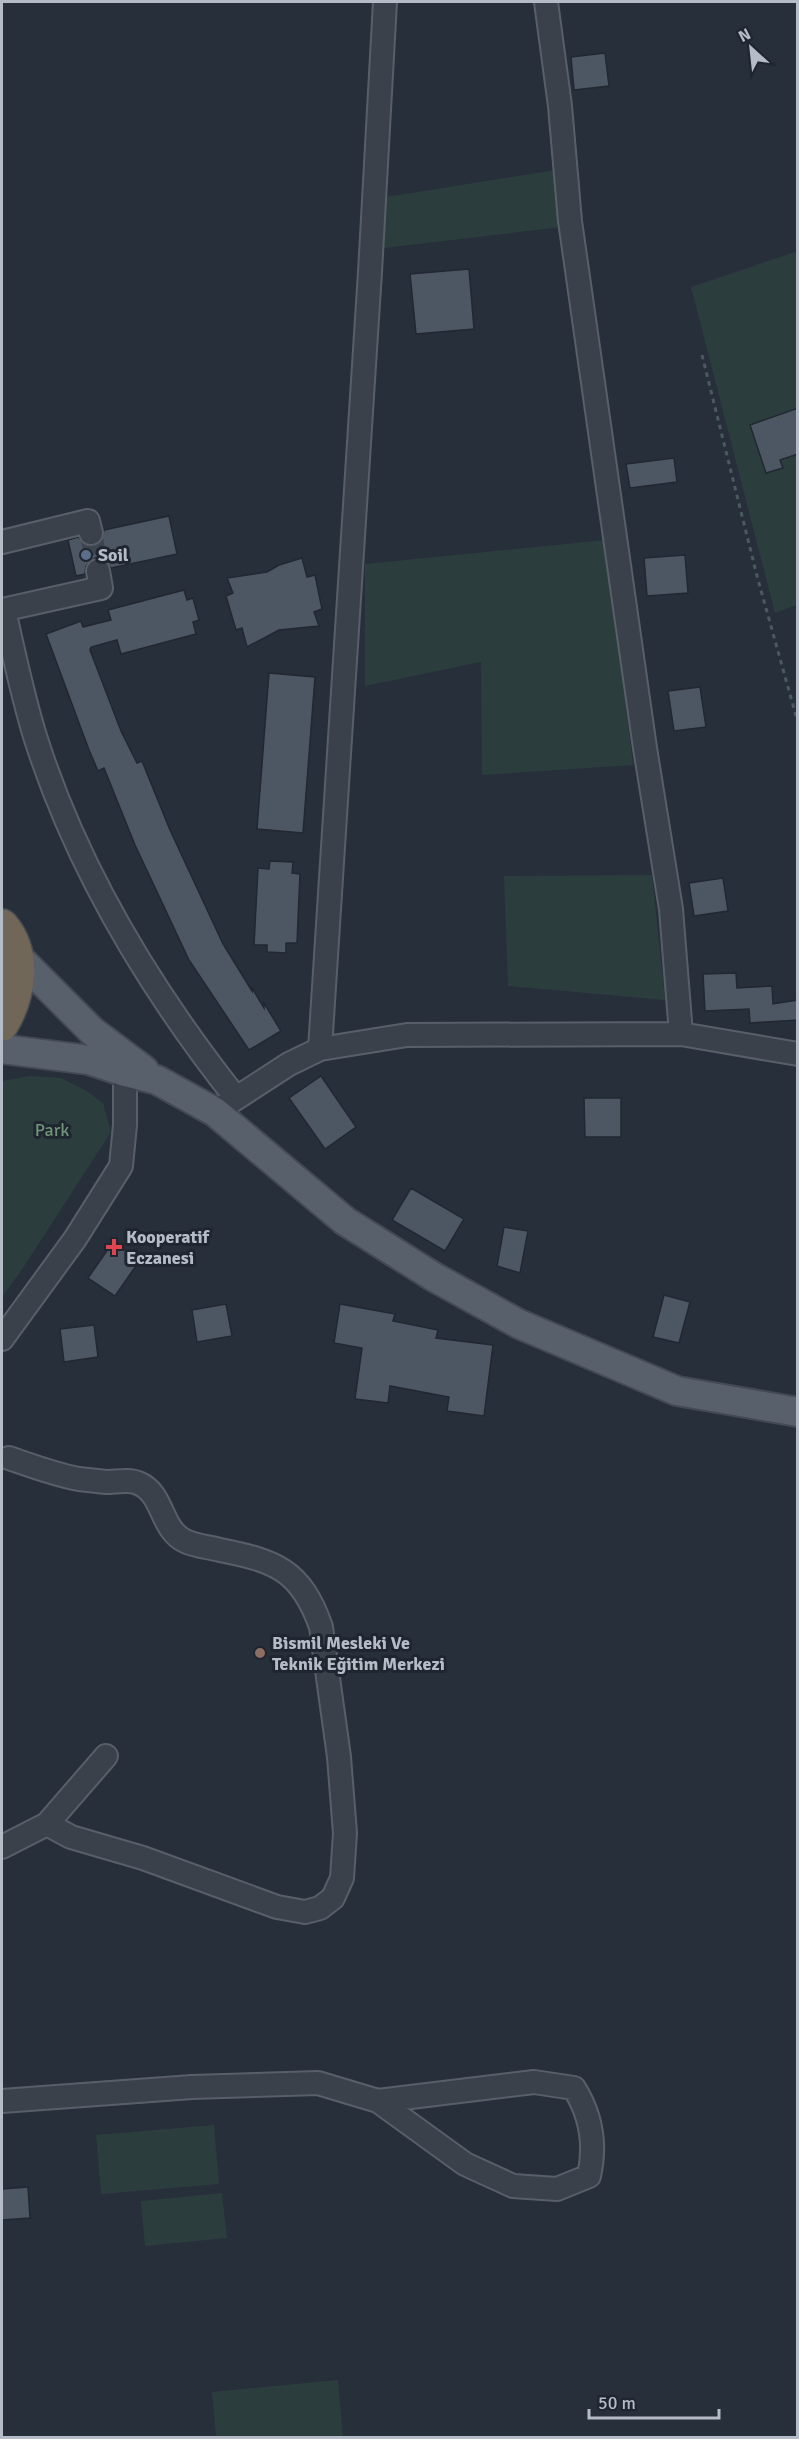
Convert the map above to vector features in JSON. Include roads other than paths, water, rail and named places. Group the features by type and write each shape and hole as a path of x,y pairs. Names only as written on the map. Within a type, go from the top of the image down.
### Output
{"highway":[{"path":"2,926 16,955 18,981 12,1007 2,1024"}],"main road":[{"path":"16,955 92,1031 158,1080"},
{"path":"2,1049 89,1060 158,1080 225,1105 345,1221 434,1277 519,1324 677,1391 798,1412"}],"street":[{"path":"320,1049 385,2"},
{"path":"546,2 560,106 570,221 645,748 671,909 681,1034"},
{"path":"2,542 88,521 91,533"},
{"path":"98,571 101,588 3,610 15,661 34,733 49,776 85,861 149,979 204,1058 225,1105 289,1064 320,1049 407,1035 681,1034 798,1054"},
{"path":"2,1339 75,1239 121,1166 125,1125 125,1072 92,1031"},
{"path":"9,1458 77,1478 105,1482 135,1481 146,1487 155,1497 171,1531 185,1542 256,1557 285,1569 300,1585 314,1607 321,1627 341,1779 345,1833 342,1878 333,1898 320,1908 305,1912 277,1907 143,1858 71,1837 47,1824"},
{"path":"2,1847 47,1824 106,1756"},
{"path":"2,2101 192,2086 318,2083 378,2101 465,2164 513,2186 557,2189 589,2176 594,2156 586,2108 574,2088 534,2082 378,2101"}],"tunnel":[{"path":"91,533 98,571"}],"place":[{"name":"Soil","path":"86,555"},
{"name":"Kooperatif Eczanesi","path":"114,1247"},
{"name":"Bismil Mesleki Ve Teknik Eğitim Merkezi","path":"260,1653"}],"park label":[{"name":"Park","path":"52,1130"}]}
